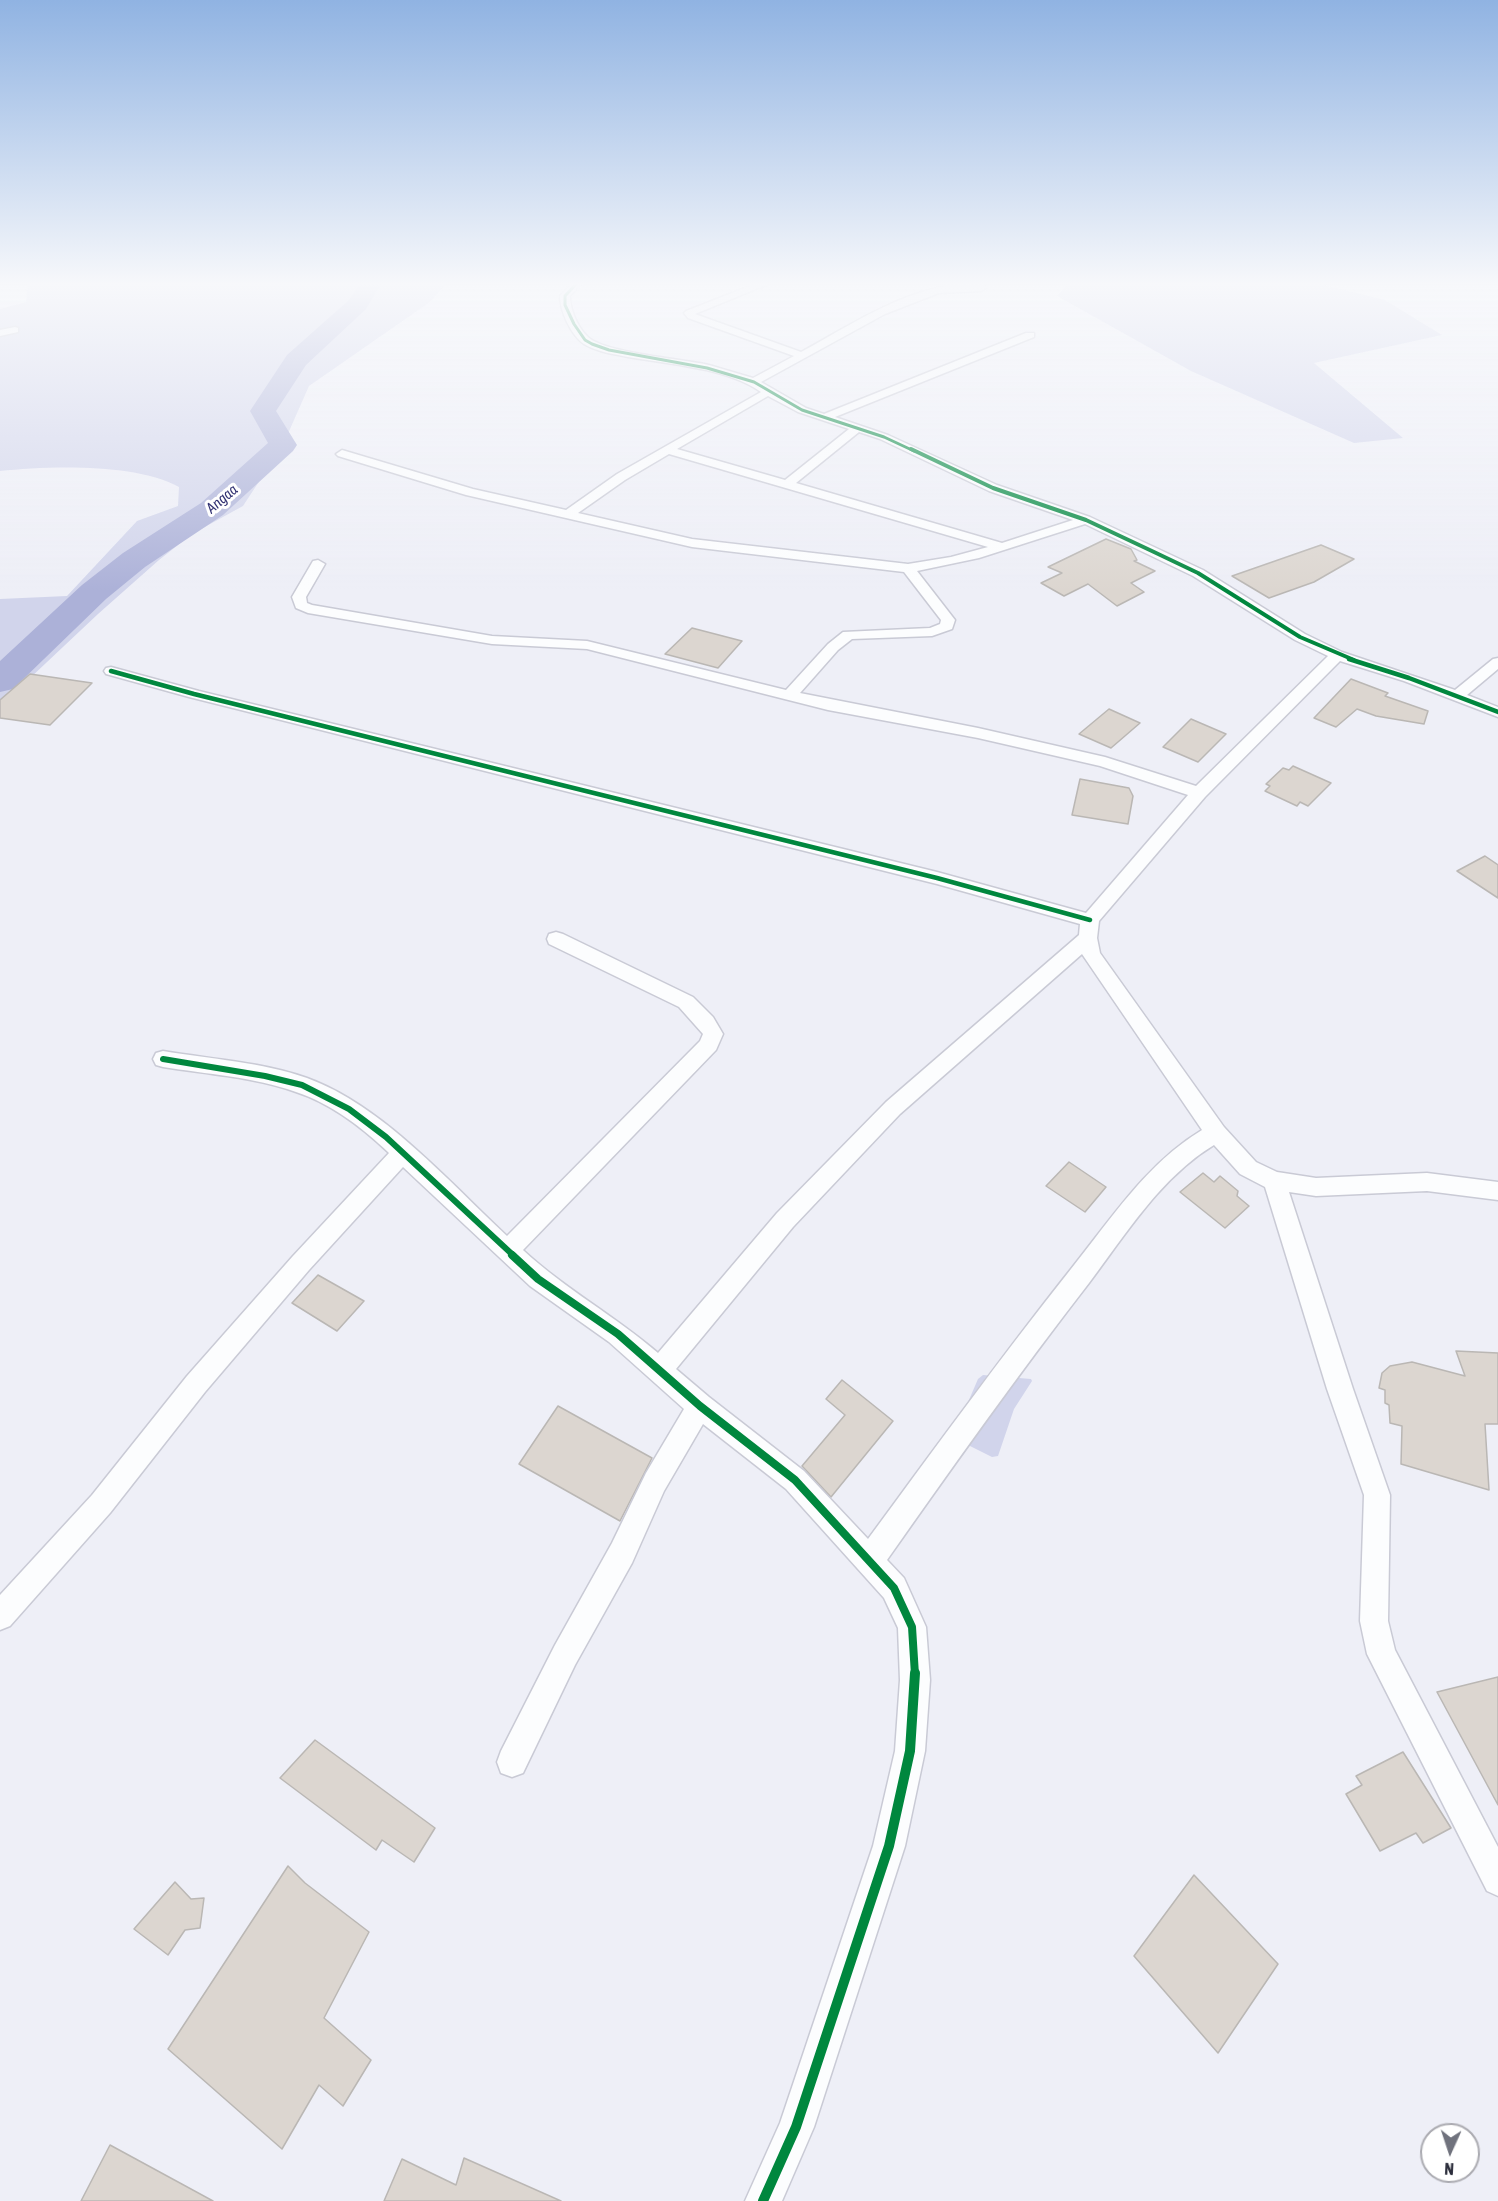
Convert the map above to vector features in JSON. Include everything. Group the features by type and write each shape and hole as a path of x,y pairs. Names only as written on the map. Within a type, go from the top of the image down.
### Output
{"street":[{"path":"761,387 823,418 884,437 993,488 1086,520 1198,573 1300,637 1337,655 1498,712"},
{"path":"823,418 901,387"},
{"path":"567,515 667,450 768,392"},
{"path":"786,485 857,428"},
{"path":"667,450 1000,546"},
{"path":"342,454 470,492 692,543 908,568 925,567 1086,520"},
{"path":"318,564 298,597 301,605 308,609 492,640 587,645 790,696 978,733 1105,762 1199,793"},
{"path":"790,696 833,646 848,635 932,632 947,626 948,620 908,568"},
{"path":"660,1369 785,1220 893,1108 1089,929 1199,793 1337,655"},
{"path":"1457,696 1498,662"},
{"path":"111,671 205,697 937,878 1089,929"},
{"path":"1089,929 1091,954 1102,971 1216,1132 1248,1168 1274,1181 1316,1187 1428,1182 1498,1191"},
{"path":"508,1250 709,1045 713,1034 706,1022 686,1002 556,939"},
{"path":"164,1059 266,1076 302,1085 349,1109 403,1152 538,1278 618,1334 700,1406 795,1480 894,1588 912,1627 915,1680 910,1751 889,1846 796,2127 763,2201"},
{"path":"869,1561 1013,1362 1145,1192 1186,1151 1216,1132"},
{"path":"0,1616 101,1504 211,1366 403,1152"},
{"path":"1274,1181 1340,1389 1377,1496 1374,1621 1381,1654 1498,1880"},
{"path":"512,1762 564,1655 622,1553 655,1482 700,1406"}],"shaded area":[{"path":"0,387 309,387 283,445 243,506 192,534 159,560 12,695 0,710 0,599 67,596 137,521 178,506 179,487 161,479 116,470 43,468 0,471"},
{"path":"1227,387 1342,387 1403,438 1354,443"},
{"path":"983,1375 1031,1379 1032,1381 1014,1409 998,1456 992,1457 966,1444 959,1423 978,1379"}],"building":[{"path":"1106,539 1131,549 1137,560 1134,561 1155,571 1131,583 1144,592 1117,606 1088,584 1064,596 1041,583 1062,573 1048,567"},
{"path":"1321,545 1354,559 1314,582 1269,598 1232,576"},
{"path":"692,628 742,641 718,668 665,654"},
{"path":"30,674 92,683 50,725 0,718 0,700"},
{"path":"1351,679 1388,693 1385,696 1428,711 1424,724 1376,716 1357,709 1336,727 1314,718"},
{"path":"1109,709 1140,723 1111,748 1079,734"},
{"path":"1191,719 1226,734 1198,762 1163,747"},
{"path":"1293,766 1331,783 1308,806 1300,802 1297,806 1265,791 1270,786 1266,784 1283,768 1289,770"},
{"path":"1080,779 1129,788 1133,796 1128,824 1072,815"},
{"path":"1485,856 1498,865 1498,898 1457,871"},
{"path":"1069,1162 1106,1187 1085,1212 1046,1186"},
{"path":"1203,1173 1214,1182 1220,1176 1238,1191 1237,1196 1249,1206 1225,1228 1180,1192"},
{"path":"318,1275 364,1301 337,1331 292,1303"},
{"path":"1456,1351 1498,1353 1498,1424 1485,1424 1489,1490 1401,1464 1402,1426 1390,1423 1389,1405 1385,1403 1385,1390 1379,1388 1382,1373 1390,1366 1412,1362 1465,1376"},
{"path":"842,1380 893,1421 831,1497 802,1466 845,1415 826,1399"},
{"path":"558,1406 652,1458 620,1521 519,1464"},
{"path":"1498,1677 1498,1805 1437,1692"},
{"path":"315,1740 435,1828 414,1862 382,1840 376,1850 280,1778"},
{"path":"1403,1752 1451,1828 1423,1843 1416,1833 1380,1851 1346,1794 1362,1785 1356,1776"},
{"path":"288,1866 305,1883 369,1932 324,2018 371,2060 343,2106 319,2085 282,2149 168,2049"},
{"path":"1194,1875 1278,1964 1218,2053 1134,1956"},
{"path":"175,1882 191,1899 204,1898 200,1928 185,1930 168,1955 134,1929"},
{"path":"110,2145 213,2201 81,2201"},
{"path":"464,2158 561,2201 384,2201 402,2159 456,2185"}],"waterway":[{"name":"Angaa","path":"0,681 94,592 134,560 212,509 283,445 263,411 279,387"}],"cycle path":[{"path":"761,387 802,410 884,437 993,488 1086,520 1198,573 1300,637 1337,655 1409,678 1498,712"},
{"path":"111,671 194,694 937,878 1090,920"},
{"path":"163,1059 265,1076 302,1085 349,1109 386,1137 538,1279 618,1334 700,1406 795,1480 894,1588 912,1627 915,1680 910,1751 889,1846 796,2127 763,2201"}]}
